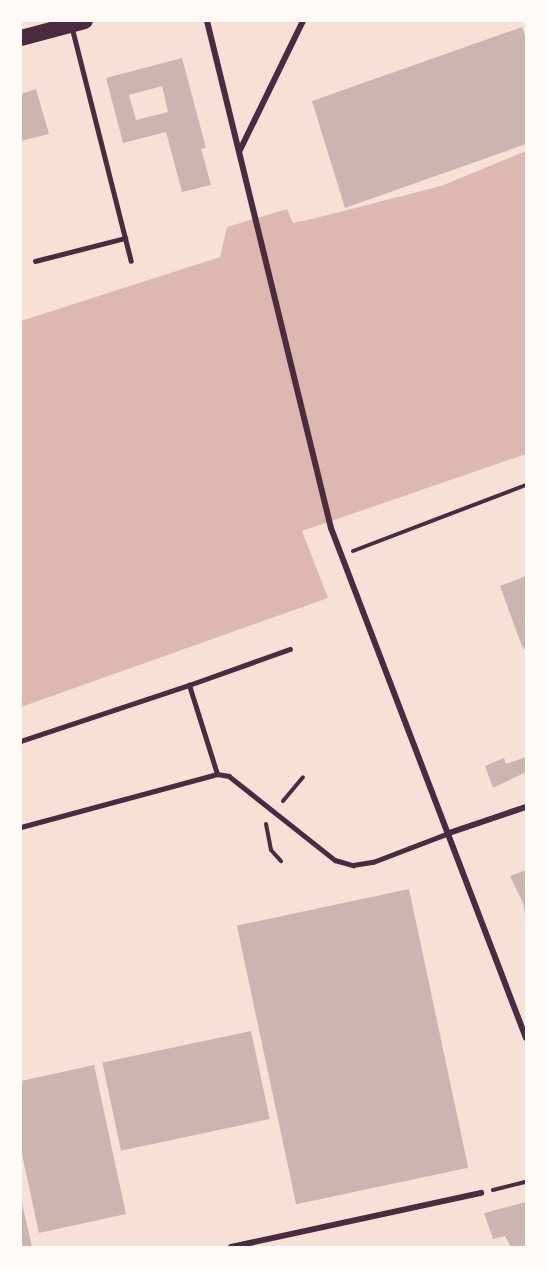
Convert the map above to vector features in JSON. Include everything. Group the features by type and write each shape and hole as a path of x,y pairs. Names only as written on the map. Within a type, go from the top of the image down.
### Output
{"highway":[{"path":"21,38 78,23"}],"street":[{"path":"207,21 331,528 526,1038"},
{"path":"240,151 303,21"},
{"path":"449,833 526,807"},
{"path":"231,1247 481,1193"}],"lane":[{"path":"78,23 131,261"},
{"path":"35,261 125,238"},
{"path":"21,741 290,649"},
{"path":"189,685 217,774"},
{"path":"21,827 217,774 229,776 335,860 353,865 373,862 449,833"}],"path":[{"path":"340,555 526,484"},
{"path":"481,1193 526,1182"}],"shaded area":[{"path":"526,151 526,454 302,531 328,598 21,707 21,321 220,257 227,227 287,209 293,223 316,218 441,186"}],"building":[{"path":"522,27 526,39 526,144 345,208 312,101"},
{"path":"182,58 206,148 201,149 211,185 182,192 166,132 123,143 106,78","holes":["162,86 168,112 136,120 129,95"]},
{"path":"36,89 49,134 21,141 21,94"},
{"path":"526,576 526,648 523,649 500,586"},
{"path":"526,757 526,772 493,788 485,766 504,758 506,764"},
{"path":"526,870 526,921 523,903 510,876"},
{"path":"409,889 468,1168 296,1204 237,926"},
{"path":"251,1031 270,1119 121,1151 102,1063"},
{"path":"94,1065 126,1214 39,1233 21,1150 21,1081"},
{"path":"526,1202 526,1247 511,1247 505,1236 493,1239 484,1213"},
{"path":"22,1203 32,1247 21,1247"}]}
